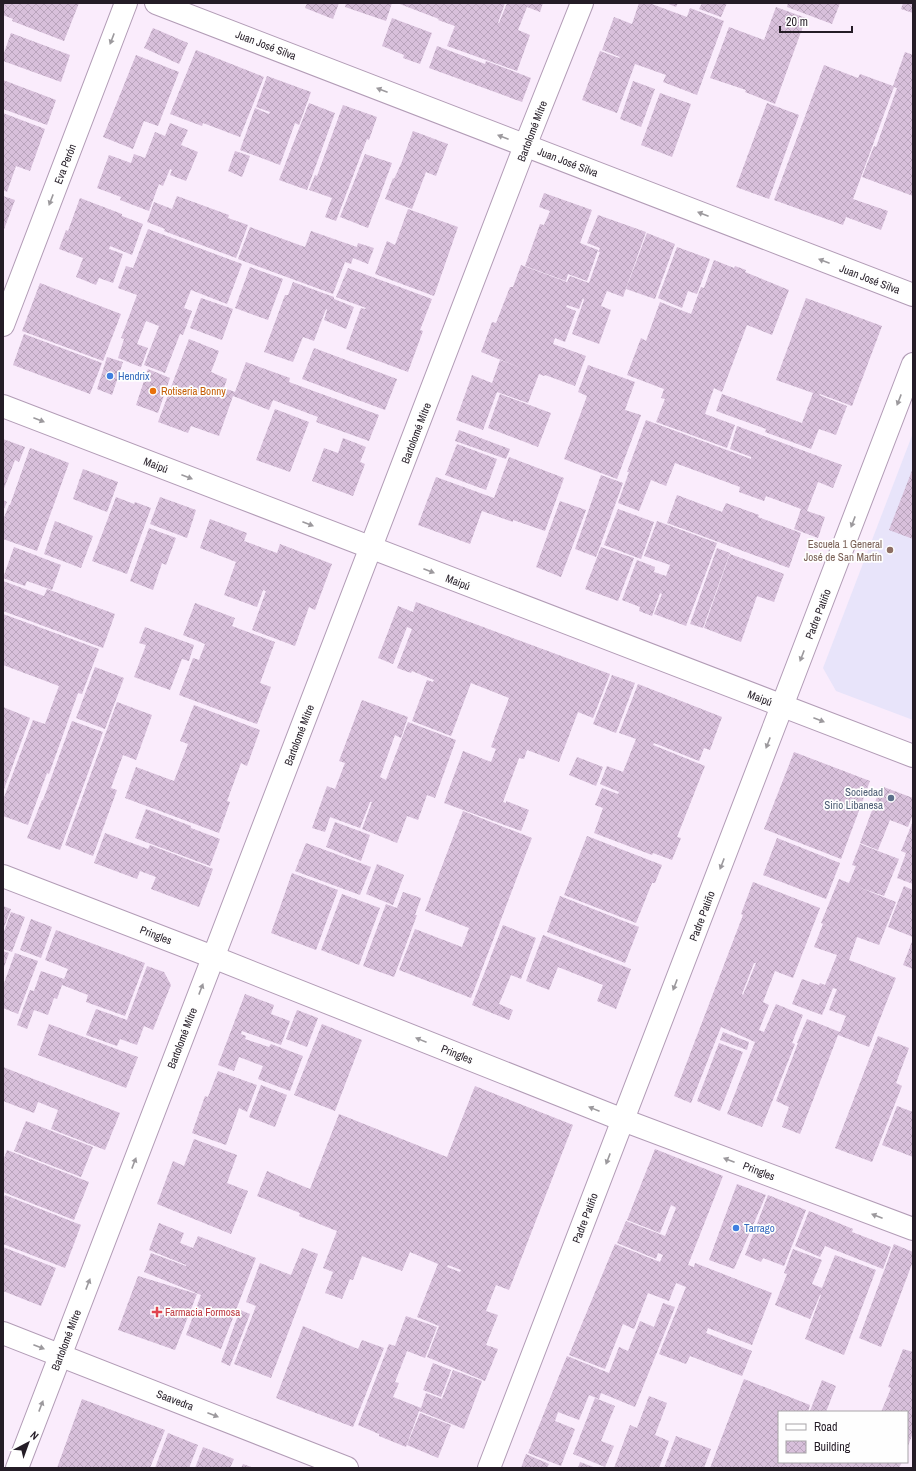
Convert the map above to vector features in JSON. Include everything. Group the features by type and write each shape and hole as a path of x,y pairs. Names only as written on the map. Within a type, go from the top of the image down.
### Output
{"street":[{"name":"Eva Perón","path":"3,325 126,3"},
{"name":"Juan José Silva","path":"156,3 913,296"},
{"name":"Bartolomé Mitre","path":"17,1468 525,146 582,3"},
{"name":"Padre Patiño","path":"489,1468 913,364"},
{"name":"Maipú","path":"3,406 913,756"},
{"name":"Pringles","path":"3,876 213,957 623,1120 913,1229"},
{"name":"Saavedra","path":"3,1333 347,1468"}],"shaded area":[{"name":"Escuela 1 General José de San Martín","path":"913,433 913,720 836,691 823,668"}],"building":[{"path":"3,3 79,3 64,41 12,21 13,19 3,15"},
{"path":"307,3 339,3 333,19 305,8"},
{"path":"346,3 392,3 386,21 345,7"},
{"path":"397,3 505,3 499,23 507,3 543,3 540,12 527,7 518,30 530,35 517,71 447,46 455,26"},
{"path":"639,3 649,3 687,17 690,8 724,21 697,95 663,82 666,75 635,64 617,113 582,100 600,51 619,58 620,57 602,50 614,17 632,24"},
{"path":"666,3 678,3 676,7"},
{"path":"702,3 727,3 721,17 699,9"},
{"path":"788,3 840,3 832,24 787,7"},
{"path":"903,3 913,3 913,13 901,9"},
{"path":"776,7 806,18 775,104 745,92 746,90 710,78 729,27 764,40"},
{"path":"392,18 432,33 420,64 403,58 404,55 382,46"},
{"path":"153,28 188,43 179,64 144,48"},
{"path":"11,33 70,55 61,82 3,61 3,56"},
{"path":"437,46 485,64 486,61 531,78 522,102 429,68"},
{"path":"196,50 264,77 240,137 203,123 202,126 170,114"},
{"path":"905,52 913,55 913,196 862,177 874,146 876,147 897,88 894,87 853,199 888,211 881,230 846,217 843,225 774,200 824,65 858,78 860,74 893,86"},
{"path":"136,55 179,72 158,126 144,121 133,149 103,137"},
{"path":"267,76 311,92 299,125 295,123 280,165 240,150 255,108 269,114 270,112 256,107"},
{"path":"3,80 56,100 47,125 3,109"},
{"path":"633,81 655,89 641,127 620,119"},
{"path":"660,93 691,104 672,157 641,145"},
{"path":"309,103 335,113 307,190 279,180"},
{"path":"767,103 799,115 769,199 736,187"},
{"path":"343,105 377,117 369,140 367,139 336,221 325,217 332,198 309,190 315,175 317,176"},
{"path":"3,113 45,129 30,171 16,166 7,192 3,190"},
{"path":"170,123 188,130 181,145 198,152 186,181 170,175 172,170 170,169 163,186 159,184 149,211 120,200 121,197 97,188 109,155 131,163 134,154 145,158 155,132 165,136"},
{"path":"413,131 448,144 436,176 426,172 412,209 385,199 393,178 394,179 401,164"},
{"path":"235,151 250,156 242,177 228,171"},
{"path":"365,154 392,163 368,228 340,217"},
{"path":"544,193 592,210 580,243 598,250 587,281 568,274 566,281 525,266 540,224 544,225 550,211 539,207"},
{"path":"3,196 15,200 3,232"},
{"path":"177,196 229,215 228,218 248,225 236,258 164,231 165,229 147,222 154,202 172,209"},
{"path":"80,198 122,214 122,216 143,224 132,255 110,246 109,249 123,254 113,283 99,278 96,285 76,277 83,258 59,249 66,230 68,231"},
{"path":"408,209 458,227 434,296 375,274 387,241 395,245"},
{"path":"598,215 646,232 623,297 607,291 601,306 611,310 599,344 572,334 584,300 583,298 579,309 567,305 566,307 576,311 565,342 555,338 553,344 586,356 575,386 539,374 528,403 497,392 483,430 456,420 472,375 492,383 500,360 524,369 481,352 492,322 496,323 510,287 513,287 521,265 567,282 570,276 589,283 600,248 587,243"},
{"path":"250,227 305,247 311,231 357,247 358,243 374,248 368,264 353,258 351,264 345,262 333,294 238,259"},
{"path":"148,229 242,264 227,304 191,290 184,308 192,311 183,335 180,334 165,373 144,365 159,326 146,321 137,344 148,348 141,367 118,358 124,339 121,338 137,295 118,288 126,266 133,268"},
{"path":"647,233 675,244 655,299 626,289"},
{"path":"677,247 710,259 697,294 688,291 682,308 658,298"},
{"path":"714,260 734,268 735,266 746,270 745,272 789,290 772,335 747,325 722,392 714,388 705,414 735,425 727,448 656,422 665,399 661,398 664,389 627,375 641,338 646,341 660,302 691,314 701,287 704,288"},
{"path":"250,267 283,279 268,320 235,308"},
{"path":"348,268 432,299 420,330 423,331 408,372 346,349 361,308 366,308 336,297"},
{"path":"293,282 334,297 334,299 354,307 346,329 324,320 326,309 314,341 303,337 293,362 264,352 285,295 288,295"},
{"path":"40,283 121,314 103,361 22,331"},
{"path":"201,298 233,309 222,340 190,328"},
{"path":"806,298 882,326 852,406 820,394 819,395 847,406 836,435 819,429 811,449 765,432 766,429 716,411 722,394 802,423 813,393 776,380"},
{"path":"24,334 102,363 90,394 13,365"},
{"path":"189,339 219,351 211,372 227,379 224,388 235,392 246,362 290,378 289,382 379,415 369,441 316,422 318,417 273,400 269,410 233,396 219,436 191,426 188,433 158,422"},
{"path":"314,348 397,379 385,410 302,379"},
{"name":"Hendrix","path":"107,357 123,362 112,395 97,389"},
{"path":"588,365 635,382 625,410 641,415 617,479 564,459 587,396 578,392"},
{"name":"Rotiseria Bonny","path":"148,369 170,378 158,413 136,405"},
{"path":"500,394 551,413 538,447 488,428"},
{"path":"275,409 309,422 290,472 256,460"},
{"path":"646,420 751,459 751,457 781,468 730,449 737,426 842,465 833,488 818,482 807,511 825,517 818,538 794,529 801,509 766,496 764,501 739,492 740,487 675,463 666,486 651,480 639,511 618,503 629,472 627,472"},
{"path":"459,430 510,449 506,459 455,441"},
{"path":"343,438 366,447 360,462 365,464 353,496 312,481 324,448 338,453"},
{"path":"3,439 25,447 19,462 15,460 3,491"},
{"path":"457,444 497,459 486,490 445,475"},
{"path":"30,448 69,463 37,551 3,539 3,520 10,505"},
{"path":"509,457 564,478 545,531 482,511 470,544 418,525 436,477 494,498"},
{"path":"913,468 913,539 889,530"},
{"path":"83,469 118,482 107,512 73,499"},
{"path":"601,475 623,483 596,557 575,549"},
{"path":"677,495 722,512 726,503 801,533 789,568 667,523"},
{"path":"116,497 134,504 135,502 151,508 127,574 92,561"},
{"path":"160,497 196,510 187,538 150,524"},
{"path":"3,500 7,502 3,511"},
{"path":"560,501 586,510 561,577 536,567"},
{"path":"618,509 654,522 641,559 604,545"},
{"path":"210,519 247,533 244,541 277,553 280,544 332,564 315,610 309,607 295,646 252,630 266,591 263,590 257,607 224,595 236,562 200,548"},
{"path":"55,521 93,536 81,568 44,554"},
{"path":"657,521 717,543 686,626 654,614 662,594 660,593 652,616 639,611 640,607 622,600 637,560 655,567 654,572 666,576 670,565 644,556"},
{"path":"149,528 176,538 166,565 162,563 153,590 130,581"},
{"path":"14,547 61,565 52,590 27,581 25,586 3,578"},
{"path":"601,547 634,558 618,601 585,589"},
{"path":"717,548 730,553 703,628 690,624"},
{"path":"730,554 784,574 774,602 757,596 741,642 704,628"},
{"path":"3,581 44,596 47,589 115,614 103,648 3,611"},
{"path":"416,602 610,674 593,718 578,712 559,762 527,750 524,759 519,758 503,802 506,803 506,801 529,810 521,831 444,803 463,751 491,762 496,749 491,747 509,698 471,683 451,736 412,721 427,680 433,682 434,680 412,671 411,673 397,668 412,629 407,627 393,664 378,658 398,606 413,612"},
{"path":"195,603 235,618 232,626 275,642 260,683 271,687 257,724 179,695 193,658 199,660 205,644 183,635"},
{"path":"3,614 99,649 82,694 78,693 49,774 47,773 28,825 3,816 3,800 33,720 45,724 59,686 3,665"},
{"path":"145,627 194,645 189,661 182,659 170,690 134,677 146,645 139,643"},
{"path":"95,667 124,678 105,729 76,718"},
{"path":"612,675 635,683 616,733 593,724"},
{"path":"638,684 722,717 710,750 704,748 699,761 654,743 653,745 705,766 677,837 681,838 672,860 653,853 652,855 594,833 603,808 595,805 602,788 618,794 619,792 600,784 607,766 623,772 636,739 619,733"},
{"path":"362,700 408,717 401,738 395,735 380,777 386,780 408,722 456,740 435,798 427,795 418,820 407,816 397,843 362,829 372,802 370,802 360,828 330,817 325,832 312,828 327,786 335,789 345,763 339,761"},
{"path":"117,702 152,715 136,760 123,755 111,788 117,790 93,856 65,845"},
{"path":"194,705 260,730 247,766 241,763 227,801 230,802 219,833 125,798 136,767 174,781 188,744 180,741"},
{"path":"3,707 30,718 3,792"},
{"path":"72,721 103,732 60,850 27,838 43,800"},
{"path":"794,752 870,781 841,859 764,829"},
{"path":"577,757 603,767 596,786 569,775"},
{"path":"881,786 913,798 913,814 908,827 890,820 878,850 860,843"},
{"path":"146,809 220,839 210,866 135,838"},
{"path":"463,811 532,838 471,998 399,970 415,929 462,947 469,928 425,911"},
{"path":"913,821 913,884 897,878 906,853 901,851"},
{"path":"335,822 370,835 361,861 326,847"},
{"path":"105,833 148,849 150,845 213,869 199,907 151,889 156,877 140,871 137,879 94,863"},
{"path":"587,836 662,865 655,883 652,883 636,923 564,895"},
{"path":"777,838 840,863 826,899 763,875"},
{"path":"306,843 371,867 360,895 295,871"},
{"path":"860,844 899,859 884,896 858,887 896,902 879,945 857,937 849,960 896,978 869,1047 838,1035 800,1134 782,1127 789,1107 776,1101 797,1043 807,1019 840,1032 846,1016 829,1010 837,989 833,988 822,1015 792,1004 802,979 819,985 820,983 825,985 837,955 814,947 823,924 845,933 821,923 839,879 849,883 856,866 852,865"},
{"path":"377,864 404,875 393,905 366,894"},
{"path":"292,873 338,890 316,950 271,933"},
{"path":"753,882 820,908 793,978 775,971 763,1002 769,1005 759,1030 764,1032 776,1004 803,1015 792,1043 795,1044 762,1127 727,1114 755,1042 721,1027 691,1103 674,1096 743,915 741,914","holes":["754,963 756,963 743,995 742,994"]},
{"path":"904,886 913,890 913,937 888,927"},
{"path":"403,892 421,898 415,915 417,915 394,977 363,966 386,904 397,908"},
{"path":"342,894 380,908 359,965 321,950"},
{"path":"560,896 639,927 625,963 547,932"},
{"path":"3,906 11,909 3,930"},
{"path":"11,912 25,917 12,952 3,949 3,934"},
{"path":"31,919 52,927 41,958 20,950"},
{"path":"503,925 536,938 521,979 511,975 499,1004 513,1010 509,1020 472,1005"},
{"path":"56,930 145,963 125,1016 86,1002 88,995 62,985 57,999 54,998 48,1015 34,1010 27,1029 17,1025 30,990 34,991 41,971 64,979 68,969 45,960"},
{"path":"543,935 631,969 616,1009 597,1001 603,985 558,967 549,990 526,981"},
{"path":"913,939 913,969 903,965"},
{"path":"3,951 9,953 3,970"},
{"path":"15,953 38,961 18,1014 3,1008 3,986"},
{"path":"147,966 164,972 171,985 153,1030 144,1026 137,1045 120,1039 117,1046 86,1035 96,1009 127,1020"},
{"path":"245,994 274,1005 271,1014 290,1021 281,1045 242,1031 241,1034 246,1036 245,1039 269,1047 271,1044 303,1056 290,1091 258,1079 263,1066 239,1057 234,1071 218,1065"},
{"path":"297,1010 318,1018 307,1047 286,1039"},
{"path":"49,1024 138,1057 126,1088 38,1055"},
{"path":"322,1024 362,1040 335,1111 294,1095"},
{"path":"723,1032 749,1042 747,1050 720,1040"},
{"path":"878,1036 909,1048 896,1083 902,1086 872,1162 835,1148"},
{"path":"719,1043 743,1052 720,1111 697,1101"},
{"path":"3,1067 120,1113 105,1150 51,1129 58,1110 38,1102 34,1113 3,1101"},
{"path":"218,1071 257,1085 247,1112 239,1108 226,1145 192,1133 205,1096 208,1097"},
{"path":"261,1085 287,1095 275,1127 249,1117"},
{"path":"475,1086 573,1125 509,1290 496,1285 486,1311 498,1315 486,1345 498,1349 485,1381 427,1357 439,1326 417,1317 438,1264 410,1252 402,1271 362,1256 353,1280 350,1279 342,1299 325,1293 333,1272 323,1268 337,1231 299,1216 300,1213 257,1196 267,1171 310,1189 339,1114 447,1157","holes":["448,1265 461,1270 460,1272 447,1267"]},
{"path":"897,1106 913,1112 913,1157 882,1145"},
{"path":"26,1121 93,1147 81,1177 14,1151"},
{"path":"194,1139 237,1155 227,1183 248,1191 231,1234 157,1204 173,1161 184,1166"},
{"path":"655,1149 723,1176 688,1265 694,1267 695,1263 772,1293 752,1345 708,1328 706,1333 752,1351 742,1376 690,1356 686,1364 659,1354 686,1287 676,1283 669,1301 648,1293 634,1329 623,1324 605,1369 569,1355 615,1244 660,1262 663,1255 658,1253 656,1259 617,1243 626,1221 665,1236 676,1208 671,1205 660,1233 627,1220"},
{"path":"7,1150 89,1182 74,1220 3,1192 3,1161"},
{"name":"Tarrago","path":"737,1184 766,1195 734,1269 709,1260"},
{"path":"5,1195 81,1225 65,1268 3,1244 3,1200"},
{"path":"768,1195 806,1210 784,1266 763,1258 761,1262 745,1255"},
{"path":"809,1211 853,1229 852,1232 891,1247 883,1269 825,1246 820,1257 795,1246"},
{"path":"159,1223 184,1233 180,1243 193,1248 198,1236 256,1258 221,1349 186,1335 201,1295 144,1272 151,1253 186,1266 149,1250"},
{"path":"894,1244 913,1252 913,1261 881,1347 859,1338"},
{"path":"3,1247 56,1268 41,1306 3,1291"},
{"path":"302,1248 318,1254 271,1378 234,1364 256,1306 246,1302 260,1263 291,1275"},
{"path":"793,1249 822,1260 812,1284 822,1288 835,1255 876,1270 844,1355 805,1339 821,1295 810,1319 775,1305 787,1274 784,1273"},
{"name":"Farmacia Formosa","path":"138,1276 197,1294 175,1350 118,1330"},
{"path":"663,1303 675,1307 635,1407 601,1393 599,1399 589,1395 579,1420 558,1412 555,1421 575,1429 561,1466 528,1453 567,1356 609,1373 619,1347 628,1351 640,1321 654,1327"},
{"path":"240,1310 250,1314 230,1366 221,1362"},
{"path":"406,1316 437,1327 425,1358 407,1351 395,1382 399,1383 393,1397 421,1408 426,1393 442,1399 453,1370 482,1381 464,1429 419,1411 406,1447 379,1436 379,1434 358,1425 389,1344 395,1346"},
{"path":"303,1326 358,1349 362,1340 384,1348 353,1427 276,1398"},
{"path":"903,1349 913,1352 913,1433 908,1446 908,1411 881,1411 891,1388 888,1387"},
{"path":"433,1363 451,1370 441,1397 423,1390"},
{"path":"744,1379 810,1405 808,1411 778,1411 778,1463 902,1463 899,1468 710,1468"},
{"path":"822,1380 836,1386 826,1411 810,1411"},
{"path":"649,1396 667,1403 655,1435 669,1441 659,1468 614,1468 630,1425 637,1428"},
{"path":"595,1398 615,1406 601,1441 614,1446 605,1467 573,1454"},
{"path":"82,1399 165,1430 150,1468 57,1468"},
{"path":"420,1413 451,1425 438,1458 407,1445"},
{"path":"168,1433 198,1445 189,1468 155,1468"},
{"path":"676,1436 711,1449 704,1468 664,1468"},
{"path":"203,1447 234,1459 230,1468 195,1468"},
{"path":"526,1454 549,1464 547,1468 521,1468"},
{"path":"580,1462 596,1468 578,1468"},
{"path":"243,1464 254,1468 241,1468"}],"place":[{"name":"Hendrix","path":"110,376"},
{"name":"Rotiseria Bonny","path":"153,391"},
{"name":"Escuela 1 General José de San Martín","path":"890,550"},
{"name":"Sociedad Sirio Libanesa","path":"891,798"},
{"name":"Tarrago","path":"736,1228"},
{"name":"Farmacia Formosa","path":"157,1312"}]}
